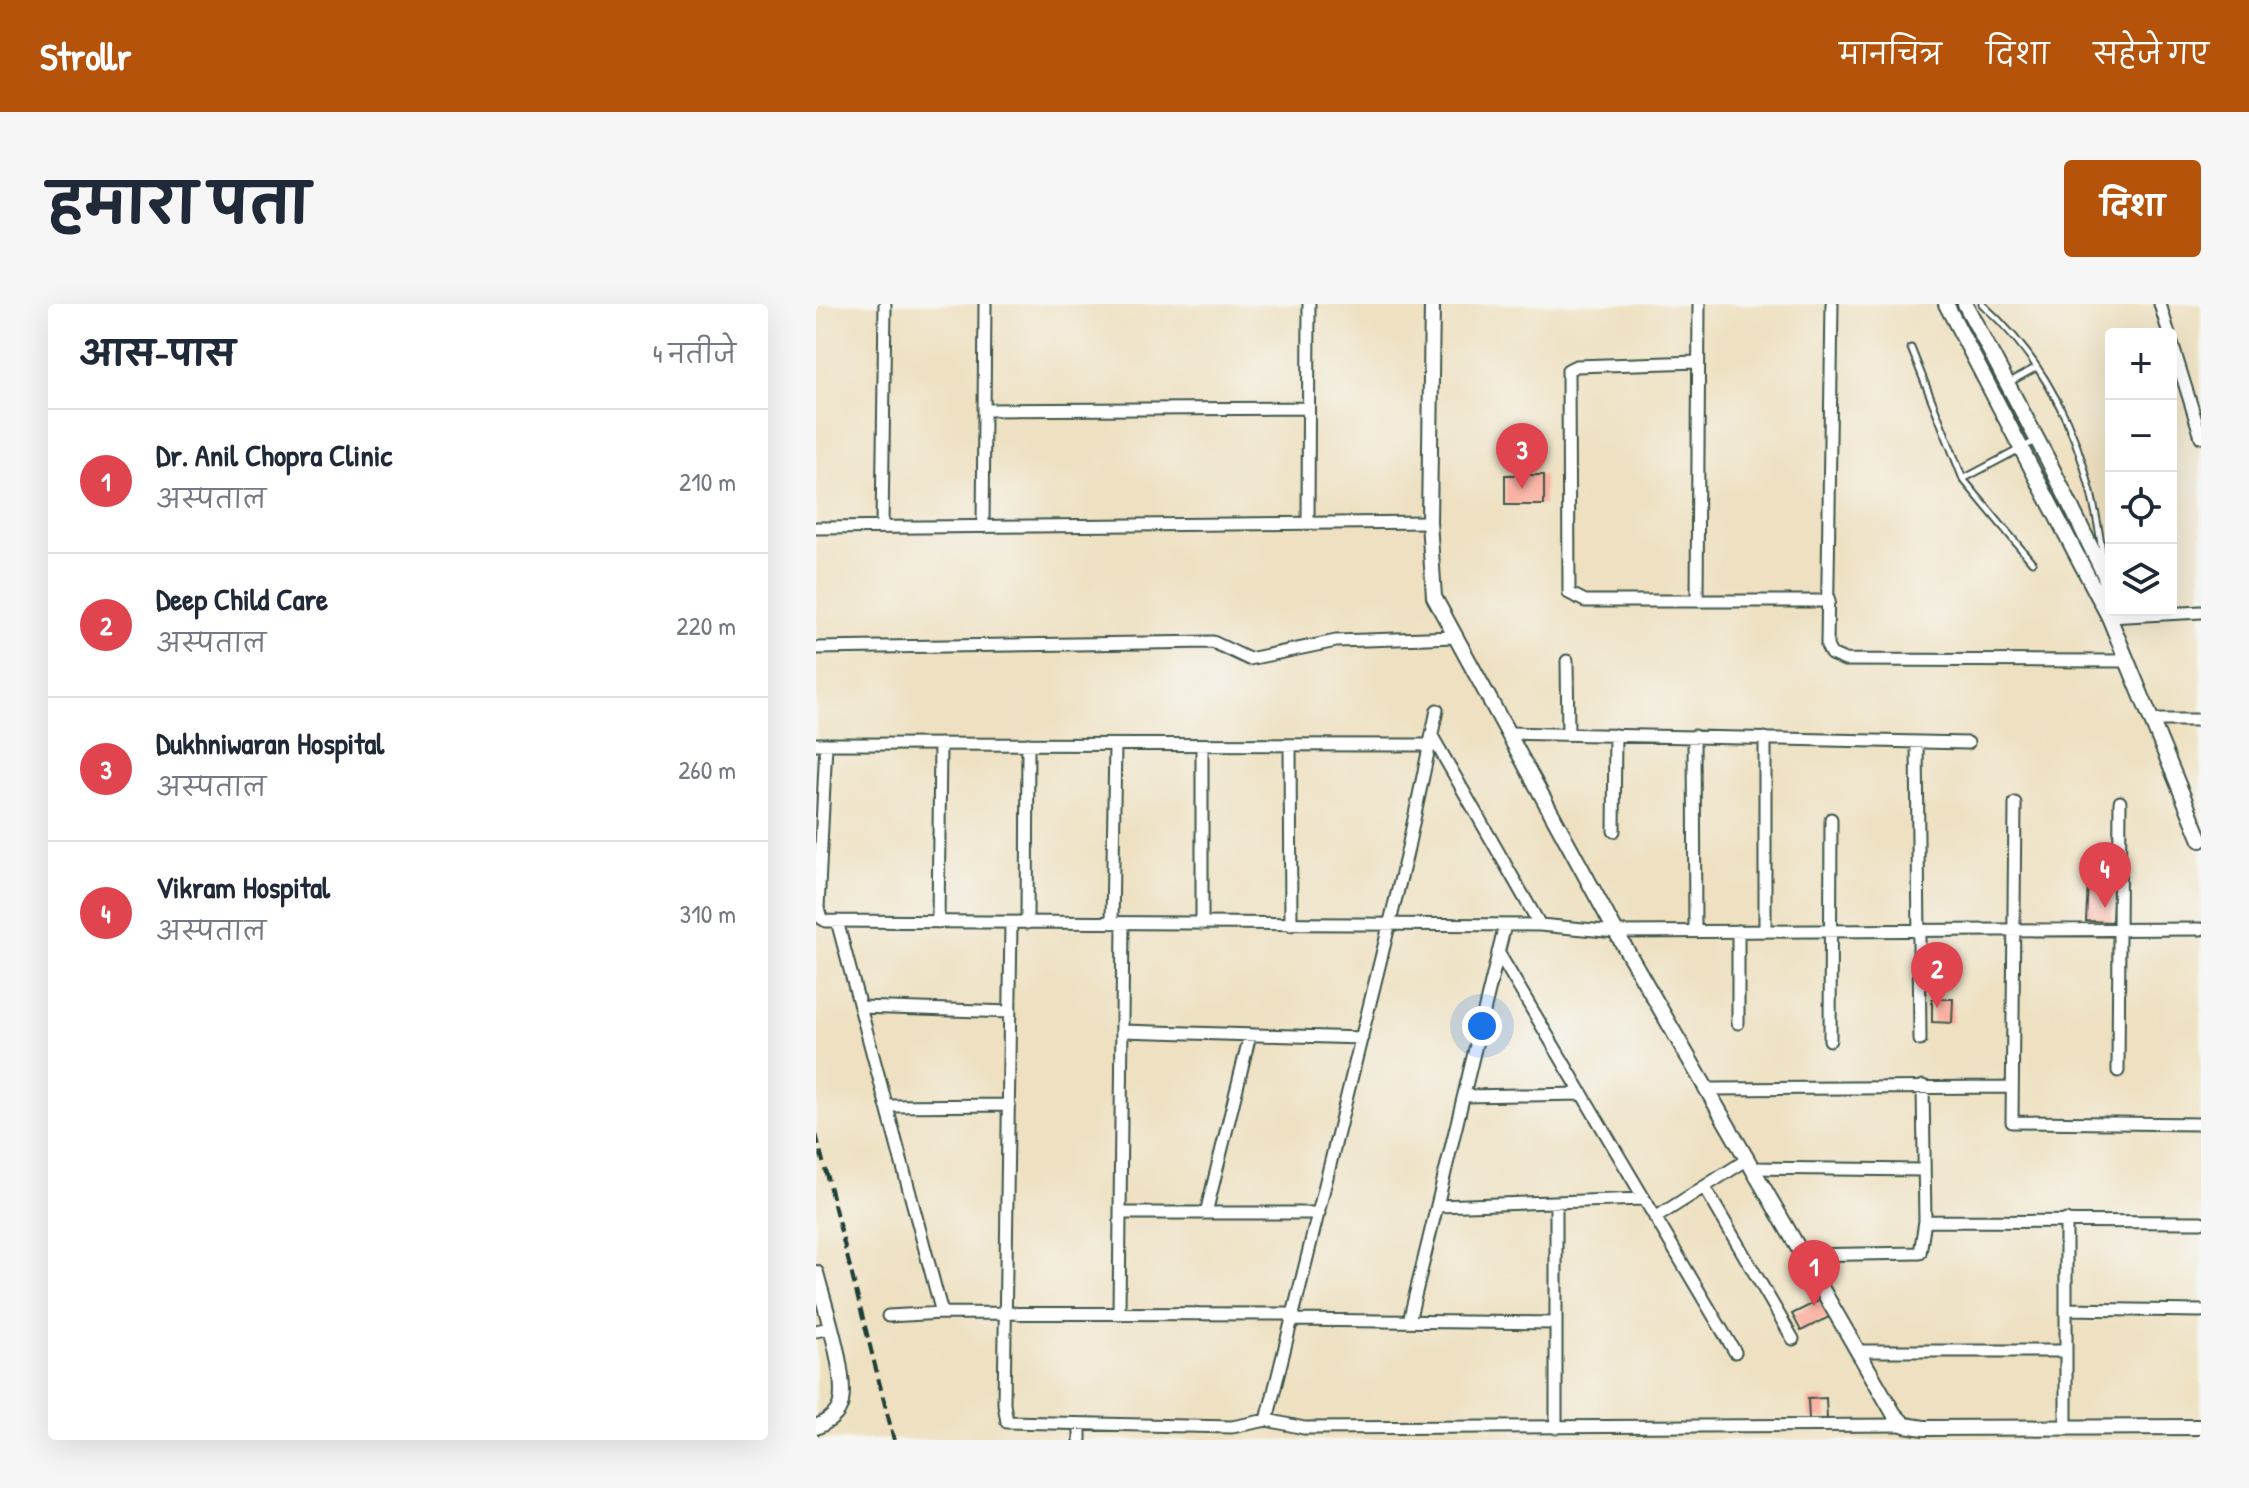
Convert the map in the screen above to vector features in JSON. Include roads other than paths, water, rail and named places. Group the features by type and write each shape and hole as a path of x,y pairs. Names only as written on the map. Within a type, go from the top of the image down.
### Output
{"street":[{"path":"882,527 885,304"},
{"path":"983,526 985,304"},
{"path":"1308,523 1309,304"},
{"path":"1432,304 1429,522 1434,597 1616,932 1894,1414 1905,1425"},
{"path":"1697,600 1699,304"},
{"path":"1832,304 1827,646 1837,659 2128,661"},
{"path":"1946,304 2109,617 2201,840"},
{"path":"1965,304 2038,440 2105,576"},
{"path":"2160,304 2167,328"},
{"path":"2177,359 2201,437"},
{"path":"1698,362 1571,367 1567,375 1569,593 1585,601 1829,601"},
{"path":"984,410 1308,408"},
{"path":"816,528 1429,522"},
{"path":"2109,617 2201,612"},
{"path":"816,648 1213,642 1249,659 1336,641 1456,637"},
{"path":"1567,661 1568,734"},
{"path":"1267,1420 1389,926 1437,710"},
{"path":"2151,720 2201,720"},
{"path":"1508,733 1968,743"},
{"path":"1614,831 1615,735"},
{"path":"1694,736 1695,931"},
{"path":"1765,738 1765,931"},
{"path":"1431,740 1290,745 821,744 818,908 821,918 837,921 1540,925 1616,932 2201,929"},
{"path":"1431,740 1540,925"},
{"path":"1917,742 1920,1040"},
{"path":"938,922 940,744"},
{"path":"1027,923 1028,744"},
{"path":"1115,745 1122,1031 1119,1313"},
{"path":"1202,745 1202,924"},
{"path":"1290,745 1291,925"},
{"path":"2118,1071 2120,802"},
{"path":"2015,803 2012,1122 2020,1125 2201,1124"},
{"path":"1830,1040 1831,819"},
{"path":"837,921 942,1313"},
{"path":"1011,923 1004,1404 1007,1422 1232,1427 1267,1420 1304,1428 1905,1425 1982,1434 2066,1427 2105,1434 2201,1427"},
{"path":"1409,1321 1505,925"},
{"path":"1738,931 1738,1023"},
{"path":"1498,952 1735,1352"},
{"path":"860,1007 1010,1012"},
{"path":"1122,1031 1362,1038"},
{"path":"1206,1213 1250,1035"},
{"path":"1801,1255 1915,1255 1923,1248 1923,1086"},
{"path":"1708,1089 2012,1087"},
{"path":"1464,1096 1582,1094"},
{"path":"887,1106 1009,1105"},
{"path":"1655,1218 1751,1163 1924,1170"},
{"path":"1705,1188 1793,1339"},
{"path":"1437,1206 1644,1199"},
{"path":"1556,1202 1556,1428"},
{"path":"1120,1213 1319,1213"},
{"path":"2066,1220 2066,1427"},
{"path":"1925,1221 2201,1222"},
{"path":"816,1273 823,1330 841,1384 841,1403 835,1416 816,1427"},
{"path":"2066,1309 2201,1311"},
{"path":"888,1316 1119,1313 1556,1323"},
{"path":"1858,1351 2066,1351"},
{"path":"1080,1426 1080,1440"},
{"path":"1157,1426 1157,1440"}],"lane":[{"path":"1982,304 2019,339 2059,399 2076,437 2100,537 2105,576"},
{"path":"1911,348 1963,479 2032,562"},
{"path":"2007,383 2037,367"},
{"path":"1963,479 2038,440"}],"railway":[{"path":"816,1134 894,1440"}],"place":[{"name":"Dukhniwaran Hospital","path":"1522,489"},
{"name":"Vikram Hospital","path":"2105,908"},
{"name":"Deep Child Care","path":"1937,1008"},
{"name":"Dr. Anil Chopra Clinic","path":"1814,1306"}]}
